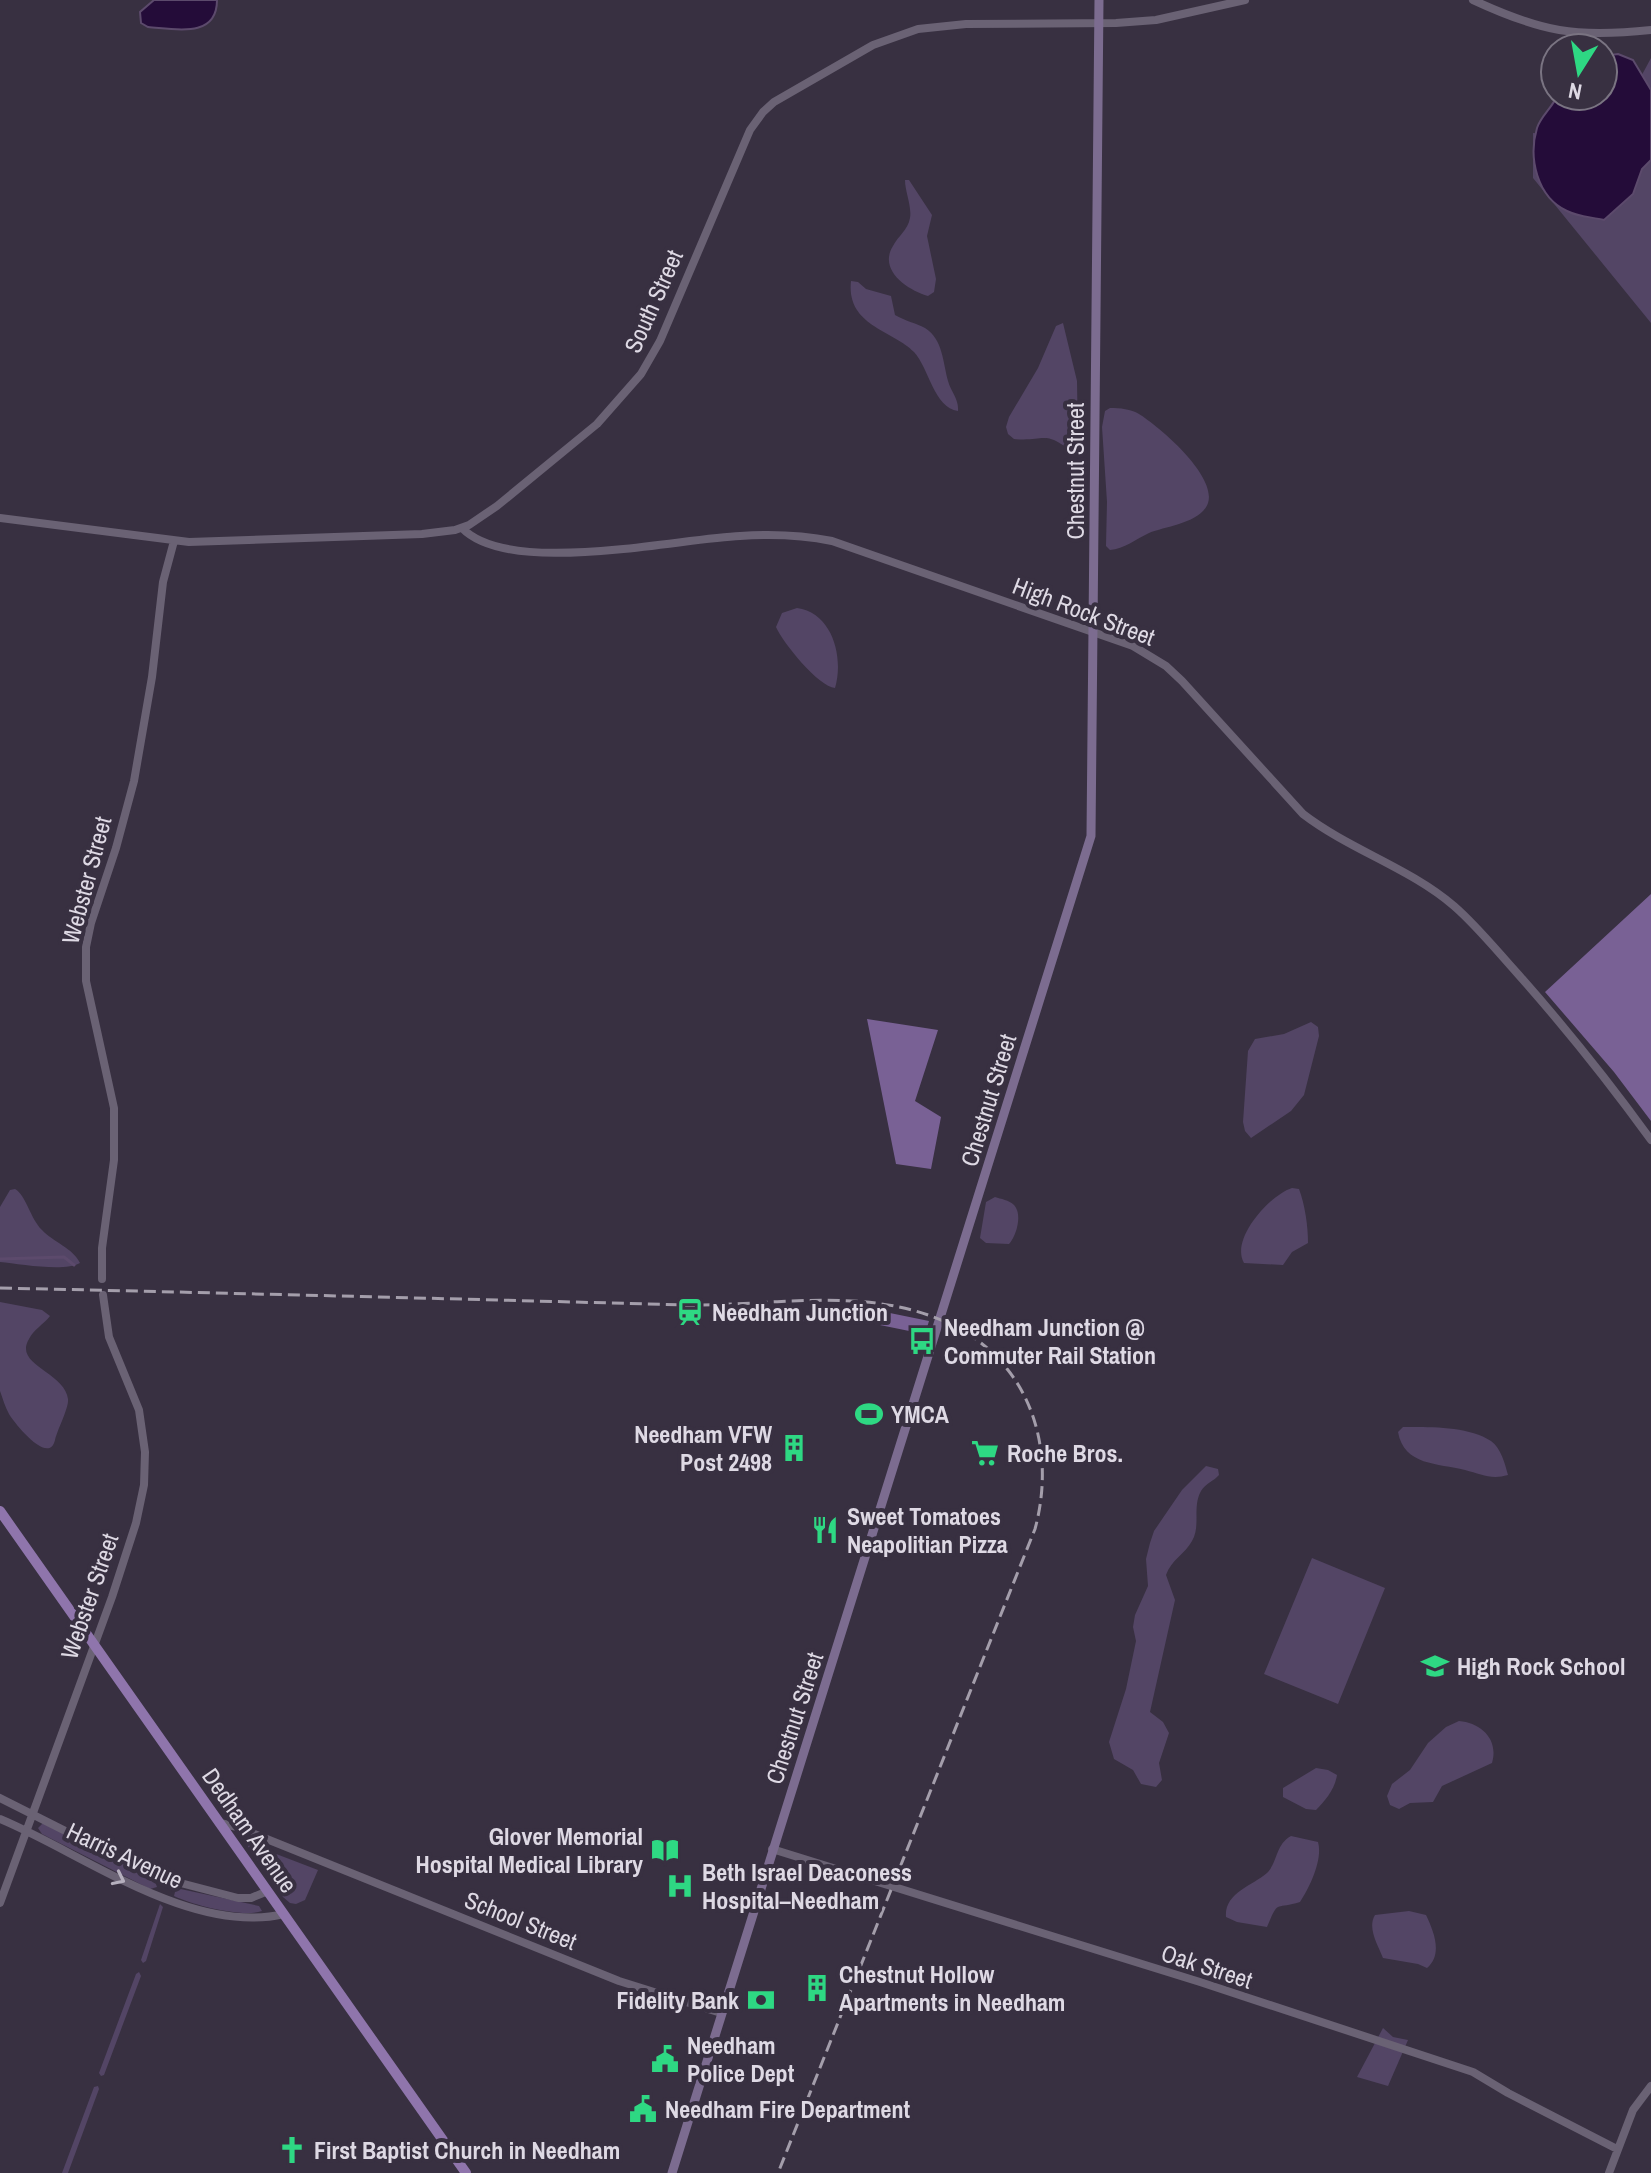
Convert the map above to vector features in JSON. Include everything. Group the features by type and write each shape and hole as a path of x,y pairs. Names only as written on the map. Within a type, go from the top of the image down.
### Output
{"main road":[{"name":"Chestnut Street","path":"672,2173 1090,843 1093,820 1099,0"},
{"name":"Dedham Avenue","path":"0,1511 466,2173"}],"street":[{"name":"South Street","path":"0,518 209,543 422,534 462,528 497,506 572,447 600,421 641,374 660,341 750,130 769,106 873,45 918,29 975,24 1099,23 1176,18 1245,0"},
{"path":"1473,0 1531,25 1553,30 1592,34 1651,30"},
{"name":"High Rock Street","path":"462,528 486,544 526,552 592,551 739,536 795,536 832,541 1133,646 1166,666 1198,697 1303,814 1454,906 1525,982 1609,1081 1651,1140"},
{"name":"Webster Street","path":"102,1279 102,1248 114,1160 114,1108 86,981 86,947 134,781 150,691 163,582 174,541"},
{"name":"Webster Street","path":"0,1903 94,1645 136,1523 144,1485 146,1463 139,1410 109,1337 103,1295"},
{"name":"Harris Avenue","path":"0,1798 125,1862 176,1883 238,1898 251,1898 268,1891"},
{"name":"Harris Avenue","path":"0,1819 125,1882 174,1902 247,1917 284,1914"},
{"name":"School Street","path":"220,1823 619,1981 721,2013"},
{"name":"Oak Street","path":"772,1849 1200,1982 1473,2072 1617,2149"},
{"path":"1609,2173 1633,2110 1651,2086"}],"shaded area":[{"path":"154,0 217,0 210,21 193,29 182,30 148,27 141,23 140,12"},
{"path":"1619,54 1633,60 1651,90 1651,160 1642,169 1633,194 1604,220 1580,216 1557,205 1537,176 1534,140 1547,112 1619,112"},
{"path":"1651,58 1651,323 1533,178 1533,133 1547,134 1587,112 1619,112 1619,94 1637,84"},
{"path":"905,180 909,180 932,215 927,236 936,279 934,292 928,296 904,284 889,263 893,246 910,218"},
{"path":"851,281 891,296 895,315 931,333 941,352 958,411 943,403 937,395 914,352 863,317 851,296"},
{"path":"1063,323 1077,381 1078,445 1073,453 1050,439 1014,439 1006,427 1038,368 1056,326"},
{"path":"1110,408 1136,412 1185,453 1204,480 1208,503 1191,519 1110,550 1106,546 1107,502 1102,427 1105,411"},
{"path":"797,608 819,618 833,639 838,664 835,688 811,672 776,627 782,613"},
{"path":"1651,894 1651,1121 1614,1072 1545,992"},
{"path":"867,1019 938,1030 915,1101 941,1117 931,1169 896,1164"},
{"path":"1311,1022 1318,1027 1319,1036 1304,1095 1291,1111 1251,1138 1243,1122 1248,1051 1255,1039 1284,1034"},
{"path":"1292,1188 1299,1189 1301,1195 1308,1243 1292,1252 1283,1265 1244,1263 1242,1242 1254,1219 1273,1199"},
{"path":"15,1189 42,1230 73,1253 80,1263 53,1267 0,1262 0,1207 10,1190"},
{"path":"995,1197 1010,1202 1017,1209 1018,1225 1009,1244 986,1243 980,1238 986,1202"},
{"path":"0,1302 42,1310 50,1316 31,1336 26,1348 28,1356 58,1382 68,1399 52,1447 39,1446 32,1440 12,1419 4,1403 0,1391"},
{"path":"832,1310 885,1312 929,1321 926,1331 920,1330 919,1333 875,1324 800,1323 785,1320 783,1316"},
{"path":"1403,1427 1448,1428 1482,1436 1497,1448 1508,1475 1486,1476 1415,1457 1401,1443 1398,1432"},
{"path":"1206,1466 1218,1469 1219,1475 1201,1491 1195,1535 1166,1575 1175,1600 1150,1712 1163,1722 1169,1733 1159,1763 1162,1780 1156,1787 1141,1784 1133,1770 1114,1759 1109,1742 1126,1689 1136,1641 1133,1627 1135,1615 1148,1586 1146,1559 1154,1531 1182,1490"},
{"path":"1312,1558 1385,1588 1338,1704 1264,1674"},
{"path":"1459,1721 1474,1725 1486,1734 1493,1747 1492,1763 1442,1786 1433,1802 1410,1803 1399,1809 1390,1805 1387,1796 1392,1784 1410,1770 1428,1743 1446,1727"},
{"path":"1316,1768 1337,1775 1332,1790 1316,1810 1306,1809 1283,1797 1283,1788"},
{"path":"43,1823 154,1879 157,1887 150,1889 42,1834 38,1828"},
{"path":"1291,1836 1318,1842 1319,1849 1315,1873 1300,1902 1278,1907 1267,1927 1226,1917 1229,1902 1267,1873 1282,1844"},
{"path":"245,1842 318,1870 305,1900 296,1904 283,1897"},
{"path":"176,1888 259,1906 262,1911 242,1913 205,1907 174,1896"},
{"path":"160,1904 163,1907 143,1963 141,1960"},
{"path":"1409,1911 1426,1915 1434,1936 1435,1956 1427,1968 1383,1958 1374,1936 1372,1925 1375,1915"},
{"path":"139,1972 141,1976 104,2075 101,2076 99,2073"},
{"path":"1383,2028 1393,2037 1408,2040 1388,2086 1357,2077"},
{"path":"98,2086 68,2173 62,2173 94,2087"}],"waterway":[{"path":"0,1259 64,1257 74,1265"}],"railway":[{"path":"0,1288 688,1305 854,1301 919,1312 950,1324 978,1340 1000,1361 1018,1384 1031,1410 1039,1439 1041,1498 1035,1529 778,2173"}],"place":[{"name":"Needham Junction","path":"690,1312"},
{"name":"Needham Junction @ Commuter Rail Station","path":"922,1341"},
{"name":"YMCA","path":"869,1414"},
{"name":"Needham VFW Post 2498","path":"794,1448"},
{"name":"Roche Bros.","path":"985,1453"},
{"name":"Sweet Tomatoes Neapolitian Pizza","path":"825,1530"},
{"name":"High Rock School","path":"1435,1666"},
{"name":"Glover Memorial Hospital Medical Library","path":"665,1850"},
{"name":"Beth Israel Deaconess Hospital–Needham","path":"680,1886"},
{"name":"Chestnut Hollow Apartments in Needham","path":"817,1988"},
{"name":"Fidelity Bank","path":"761,2000"},
{"name":"Needham Police Dept","path":"665,2059"},
{"name":"Needham Fire Department","path":"643,2109"},
{"name":"First Baptist Church in Needham","path":"292,2150"}]}
